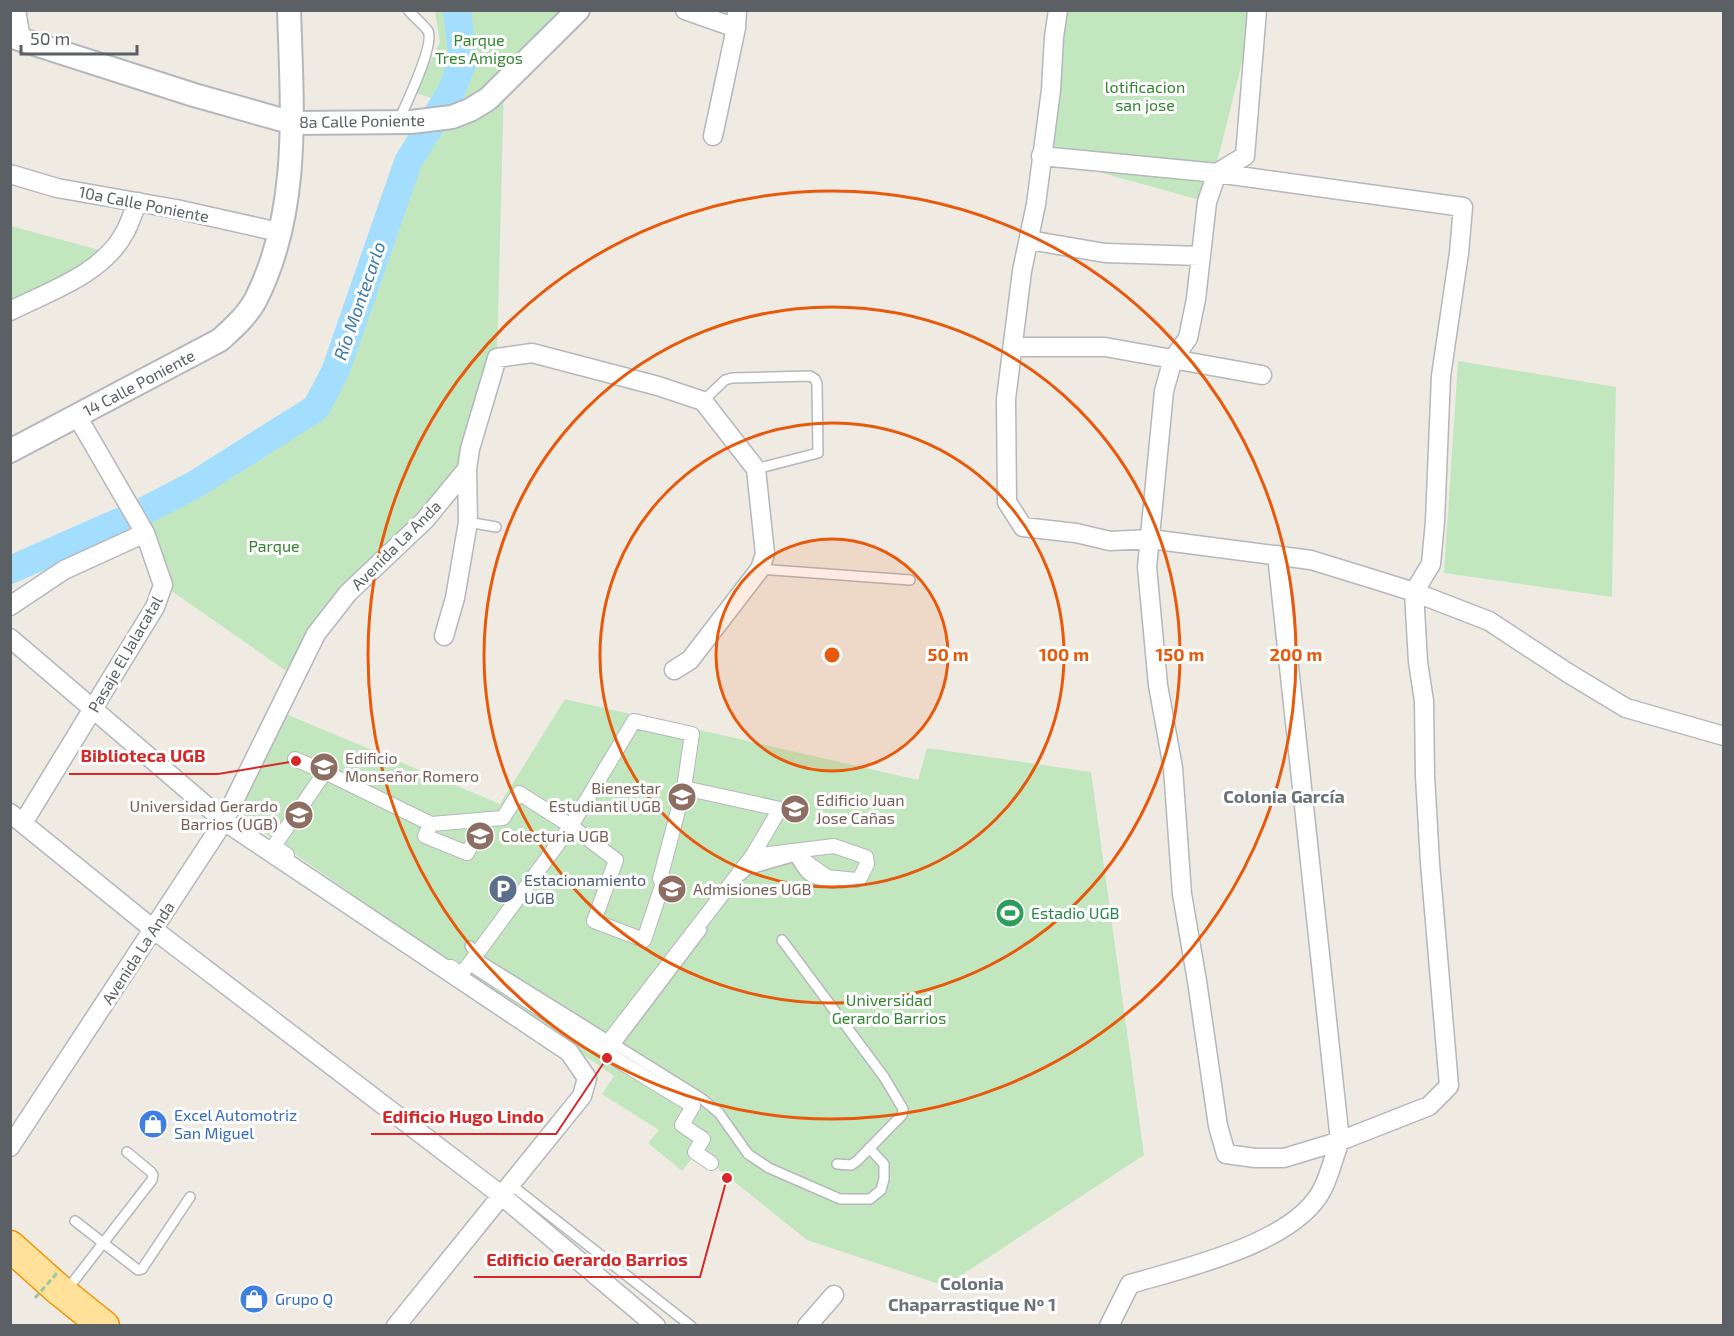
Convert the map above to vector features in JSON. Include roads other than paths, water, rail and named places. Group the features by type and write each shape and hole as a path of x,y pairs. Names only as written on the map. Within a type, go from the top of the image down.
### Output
{"highway":[{"path":"10,1246 53,1288 104,1326"}],"street":[{"path":"16,10 16,37"},
{"name":"14 Calle Poniente","path":"10,451 220,340 238,324 256,301 271,262 289,183 293,123 288,10"},
{"name":"8a Calle Poniente","path":"16,37 182,91 293,123 405,122 452,117 488,99 578,10"},
{"path":"685,10 736,19 713,136"},
{"path":"1058,10 1051,90 1036,204 1022,271 1005,399 1007,502 1023,527 1076,533 1110,541 1150,539 1311,560 1414,592 1489,621 1626,708 1724,736"},
{"path":"1041,156 1217,173 1463,207 1459,253 1441,376 1431,564 1414,592 1418,663 1424,700 1430,863 1449,1086 1429,1106 1340,1141 1284,1158 1255,1158 1226,1154 1218,1126 1207,1039 1182,894 1173,768 1158,685 1147,567 1164,391 1173,359 1188,338 1196,299 1207,202 1217,173 1245,156 1257,10"},
{"name":"10a Calle Poniente","path":"10,174 57,188 138,202 279,232"},
{"path":"10,311 93,268 110,253 124,234 138,202"},
{"path":"1029,240 1105,253 1201,256"},
{"path":"1013,347 1105,347 1262,375"},
{"name":"Avenida La Anda","path":"10,1147 224,821 316,634 348,593 425,520 467,469 470,449 497,358 532,353 658,386 703,401"},
{"path":"674,670 690,660 760,569 765,554 756,469 703,401"},
{"name":"Pasaje El Jalacatal","path":"17,818 93,709 155,607 164,585 145,533 77,416"},
{"path":"444,636 455,598 468,522 467,469"},
{"path":"10,606 64,570 145,533"},
{"path":"1109,1326 1130,1284 1206,1262 1280,1232 1307,1209 1323,1189 1340,1141 1277,555"},
{"path":"10,638 224,821 569,1052 587,1078 582,1096 396,1326"},
{"path":"295,759 325,772 431,824 503,818 519,794 571,826 616,860 594,921 644,940 664,880 660,879 684,788 692,734 634,721 571,826 461,974 274,846 325,772"},
{"path":"609,1045 752,856 780,809 684,788"},
{"path":"17,818 153,929 505,1190 656,1326"},
{"path":"431,824 425,836 467,853 487,819"},
{"path":"752,856 795,854 834,846 865,860 860,878 856,880 827,878 795,854"},
{"path":"475,958 609,1045 693,1106 682,1125 703,1139 695,1152 711,1163"},
{"path":"807,1326 834,1295"}],"lane":[{"path":"405,122 429,39 428,32 408,10"},
{"path":"703,401 725,380 732,378 810,376 815,379 818,453 756,469"},
{"path":"468,522 496,527"},
{"path":"760,569 910,580"},
{"path":"795,854 747,870 736,881 687,953 609,1045 701,1098 719,1113 748,1154 770,1168 840,1199 870,1199 881,1190 884,1164 869,1148"},
{"path":"782,940 884,1077 901,1102 903,1109 902,1114 851,1165 837,1164"},
{"path":"470,986 475,958"},
{"path":"53,1288 104,1245 152,1180 151,1172 127,1152"},
{"path":"505,1190 691,1326"},
{"path":"75,1221 138,1270 142,1269 190,1197"}],"waterway":[{"name":"Río Montecarlo","path":"146,510 194,485 316,408 335,372 408,162 451,92 463,61 457,10"},
{"name":"Río Montecarlo","path":"10,570 119,522"}],"place":[{"name":"Biblioteca UGB","path":"296,761"},
{"name":"Edificio Monseñor Romero","path":"324,767"},
{"name":"Bienestar Estudiantil UGB","path":"682,797"},
{"name":"Edificio Juan Jose Cañas","path":"795,809"},
{"name":"Universidad Gerardo Barrios (UGB)","path":"299,815"},
{"name":"Colecturia UGB","path":"480,836"},
{"name":"Estacionamiento UGB","path":"503,889"},
{"name":"Admisiones UGB","path":"672,889"},
{"name":"Estadio UGB","path":"1010,913"},
{"name":"Edificio Hugo Lindo","path":"607,1058"},
{"name":"Excel Automotriz San Miguel","path":"153,1124"},
{"name":"Edificio Gerardo Barrios","path":"727,1178"},
{"name":"Grupo Q","path":"254,1299"}],"district":[{"name":"Colonia García","path":"1284,797"},
{"name":"Colonia Chaparrastique Nº 1","path":"972,1294"}],"park label":[{"name":"Parque Tres Amigos","path":"479,49"},
{"name":"lotificacion san jose","path":"1145,96"},
{"name":"Parque","path":"274,546"},
{"name":"Universidad Gerardo Barrios","path":"889,1009"}]}
